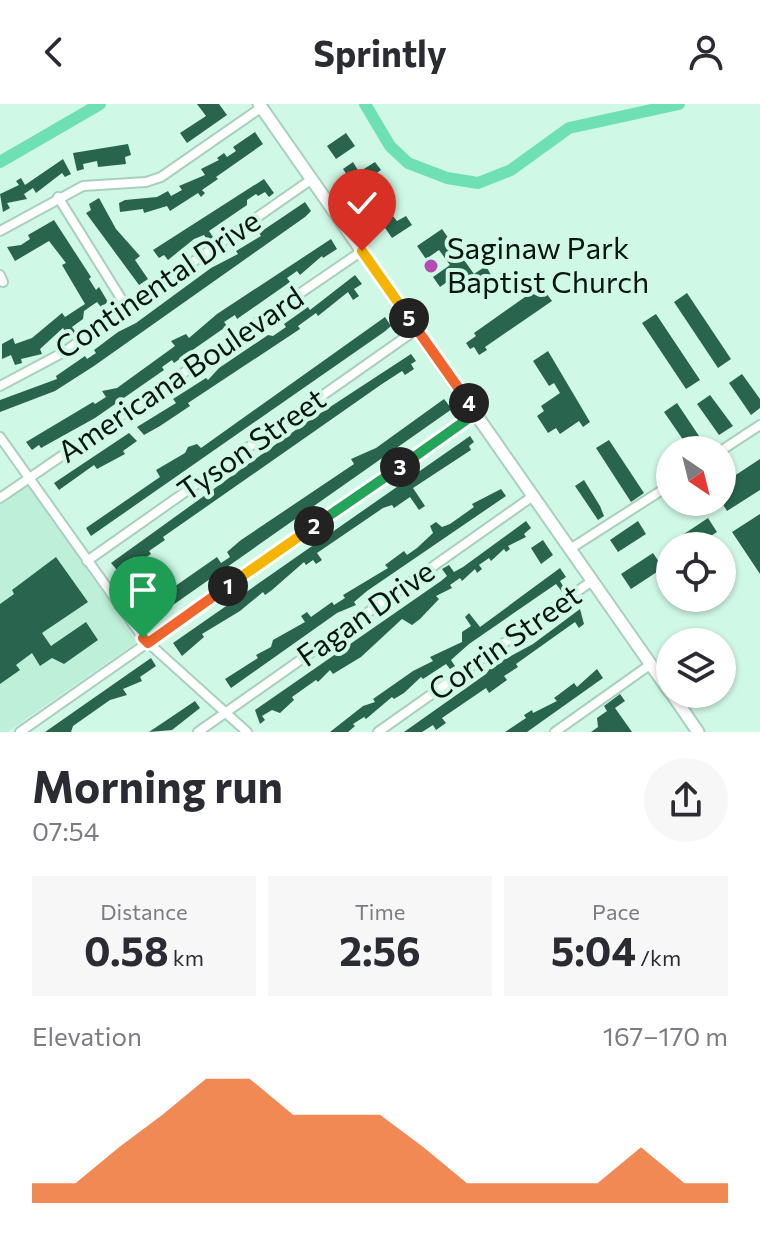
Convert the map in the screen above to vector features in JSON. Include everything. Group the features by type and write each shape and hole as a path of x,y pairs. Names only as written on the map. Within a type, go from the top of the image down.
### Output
{"main road":[{"path":"261,106 656,671"},
{"path":"681,708 698,732"}],"street":[{"path":"0,231 58,197 91,184 146,182 161,177 261,106"},
{"name":"Continental Drive","path":"0,386 64,352 312,179"},
{"path":"58,197 127,308"},
{"name":"Americana Boulevard","path":"0,498 362,251"},
{"name":"Tyson Street","path":"87,561 417,329"},
{"path":"20,732 476,413"},
{"path":"736,441 760,425"},
{"path":"0,437 148,643 247,732"},
{"path":"570,549 656,494"},
{"name":"Fagan Drive","path":"198,732 533,496"},
{"name":"Corrin Street","path":"378,732 592,581"},
{"path":"555,732 651,664"}],"shaded area":[{"path":"28,485 137,642 7,732 0,732 0,505"}],"building":[{"path":"197,104 219,104 227,115 187,143 180,133 206,116"},
{"path":"255,132 263,144 216,177 218,179 202,190 205,193 201,197 198,193 170,211 167,206 144,213 143,209 120,212 119,203 125,200 157,197 168,191 171,196 182,190 179,186 205,175 201,169 219,160 217,158 224,153 227,157 236,151 233,147"},
{"path":"346,133 355,146 336,159 327,146"},
{"path":"128,144 131,155 125,157 126,164 98,167 97,161 83,164 84,169 77,171 73,153"},
{"path":"63,159 71,174 65,177 62,173 36,193 33,188 24,194 27,199 7,203 10,208 3,212 0,194 19,185 16,181 21,178 25,185"},
{"path":"353,162 359,172 375,162 381,170 356,188 343,169"},
{"path":"264,179 274,193 269,197 265,192 256,194 247,200 247,205 209,231 213,237 208,241 204,235 194,239 168,260 164,255 159,258 153,250"},
{"path":"99,198 116,229 140,256 135,260 148,279 139,285 86,213 91,210 89,204"},
{"path":"305,202 311,211 305,217 94,366 55,391 0,412 0,400 57,379 56,376 85,356 87,359 96,353 94,350 118,332 136,323 211,268 238,254 236,251 261,236 259,233"},
{"path":"392,215 397,221 406,216 412,225 392,238 381,222"},
{"path":"54,220 91,277 89,279 96,290 99,287 108,302 101,307 97,302 84,311 83,319 72,327 77,334 70,339 63,328 40,349 42,354 21,359 22,363 15,365 11,355 2,359 2,344 13,338 15,344 32,338 62,313 65,317 85,304 62,265 66,263 49,241 15,261 7,247 21,245 30,239 28,235"},
{"path":"442,229 474,274 486,266 491,275 458,297 447,282 440,287 433,277 450,265 439,250 426,259 417,246"},
{"path":"331,239 337,249 322,256 300,275 297,271 287,278 290,282 237,319 235,315 224,322 227,326 174,363 172,360 162,367 164,370 95,418 41,448 39,445 32,450 26,442 106,397 102,391 117,388 175,346 171,341 186,334 189,338 217,314"},
{"path":"355,275 362,284 354,289 359,296 353,300 348,292 318,316 316,313 298,326 300,329 188,403 190,406 160,426 144,435 137,427 176,403 173,399 206,378 208,380 219,368 268,335 273,336 286,327 284,324 308,307 310,310"},
{"path":"544,290 552,301 485,347 487,350 479,355 474,347 470,349 466,343 476,336 474,333 532,292 535,295"},
{"path":"687,293 731,359 718,368 674,302"},
{"path":"656,314 700,380 686,389 642,323"},
{"path":"385,317 391,326 384,332 91,536 86,528 160,477 156,470 185,453 188,447 197,444 201,448"},
{"path":"548,351 590,422 583,427 579,421 560,434 556,428 548,433 537,416 544,411 541,406 560,393 554,383 549,386 533,361"},
{"path":"411,354 416,361 411,364 414,369 405,375 402,371 382,384 163,537 165,540 149,551 151,554 142,560 134,557 117,570 111,563 304,424"},
{"path":"742,374 760,399 760,408 751,415 729,383"},
{"path":"710,395 733,426 719,435 697,404"},
{"path":"444,399 452,409 153,619 146,609 161,596 217,557 221,563 230,557 227,552 241,540 354,464 351,459 376,448"},
{"path":"677,403 699,436 680,436 664,412"},
{"path":"129,433 137,441 123,451 125,454 97,469 94,465 59,490 54,483"},
{"path":"470,436 474,442 469,446 471,450 413,488 425,506 419,510 410,497 394,508 392,505 383,508 317,553 322,560 316,564 313,560 306,565 304,562 265,595 263,592 240,611 202,634 204,637 182,656 173,643"},
{"path":"609,440 644,493 631,502 596,448"},
{"path":"760,459 760,490 736,505 736,475"},
{"path":"584,480 604,516 598,520 575,486"},
{"path":"501,489 506,496 367,591 354,602 356,605 337,613 231,688 225,679 258,658 256,655 271,647 273,640 305,622 301,616 307,612 311,617 332,602 334,605 345,598 343,595 388,568 385,565 404,551 407,555 417,548 433,533 430,526 436,522 442,527 450,524 474,507 472,504"},
{"path":"760,514 760,574 736,538 736,532 732,532"},
{"path":"708,518 717,532 687,532"},
{"path":"526,521 531,528 524,534 526,537 508,546 510,549 506,552 504,549 491,561 489,558 479,565 482,569 477,573 475,569 462,581 460,578 450,585 452,588 436,596 439,599 420,619 412,625 402,619 361,657 333,674 330,670 318,682 316,680 292,697 294,700 280,713 272,710 262,716 265,720 260,724 255,710 441,581 447,576 442,569 449,565 454,572 463,567"},
{"path":"638,521 646,534 618,552 610,540"},
{"path":"543,540 553,555 541,564 531,548"},
{"path":"653,553 656,558 656,573 631,589 621,574"},
{"path":"56,557 88,602 42,633 51,646 86,622 98,640 64,664 52,658 40,666 32,653 16,665 20,670 0,684 0,604 14,594 12,590"},
{"path":"560,568 566,577 560,581 566,591 563,593 556,584 469,644 451,660 455,666 450,669 446,664 423,679 421,677 404,693 394,699 392,697 366,719 364,717 353,724 355,726 348,732 330,732 363,706 375,702 373,699 413,671 433,661 430,657 462,642 462,632 471,626 465,617 469,613 480,627"},
{"path":"580,609 584,624 579,628 575,622 516,664 518,667 504,676 507,680 489,693 486,688 442,718 446,723 436,730 433,725 422,732 404,732 486,674 495,662 533,644"},
{"path":"151,658 156,666 140,677 142,681 123,689 127,695 110,700 73,726 71,732 45,732"},
{"path":"597,669 603,678 527,732 505,732 526,718 524,715 532,710 533,713 557,701 554,698 574,683 577,687"},
{"path":"620,694 625,701 615,708 632,732 591,732 598,727 597,718 607,711 604,706"},
{"path":"195,701 200,708 172,730 149,732"}],"waterway":[{"path":"0,162 100,104"},
{"path":"365,104 390,146 408,163 447,178 478,183 511,170 569,128 679,104"}],"place":[{"name":"Saginaw Park Baptist Church","path":"431,266"}],"route":[{"path":"143,638 148,643 476,413 362,251"}]}
